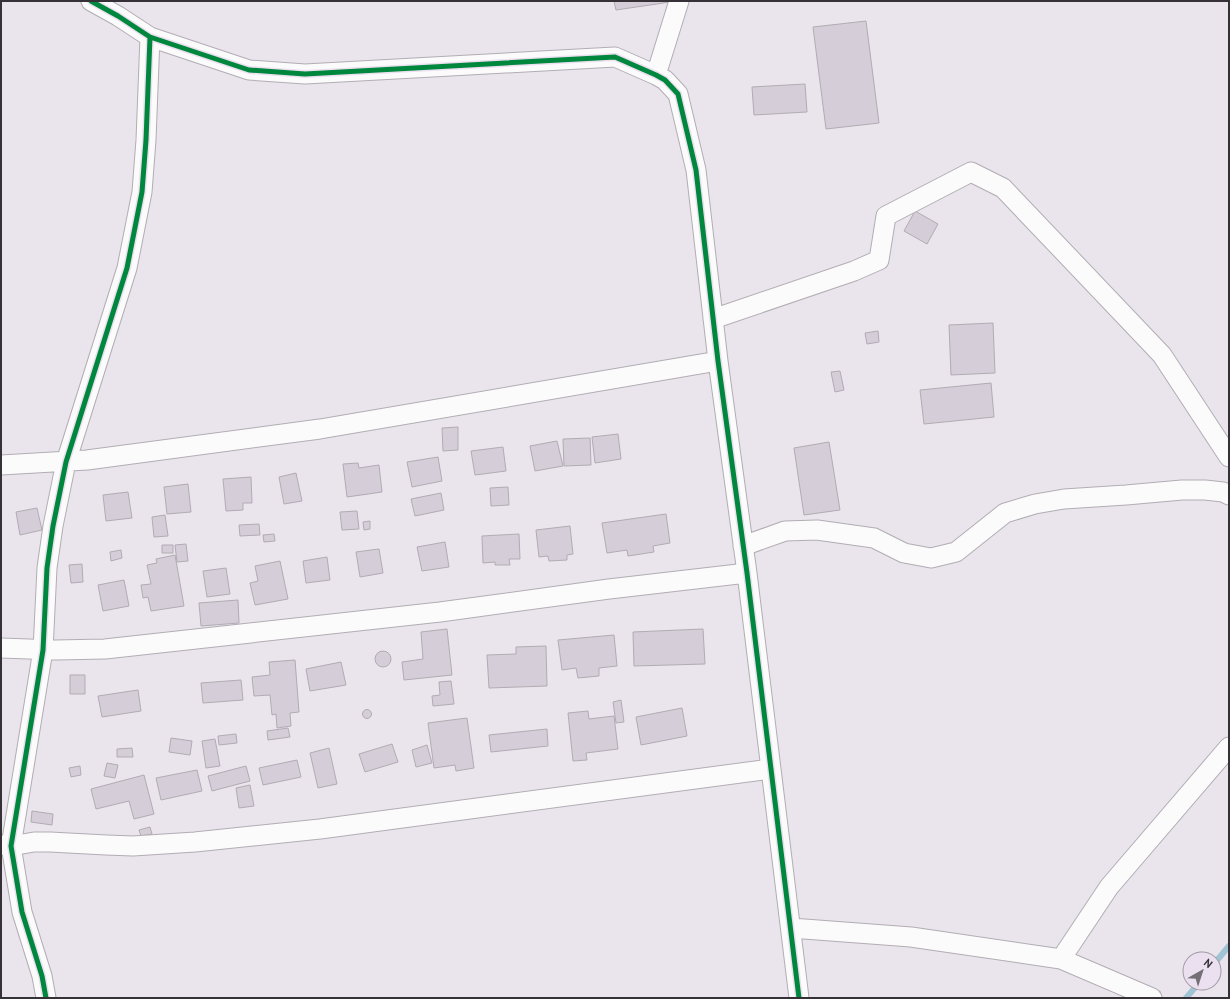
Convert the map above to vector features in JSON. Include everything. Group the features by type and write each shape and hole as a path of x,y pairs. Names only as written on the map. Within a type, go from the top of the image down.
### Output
{"street":[{"path":"91,1 118,16 150,37 249,70 305,74 615,57 665,80 678,94 696,170 718,361 747,572 799,998"},
{"path":"656,75 679,1"},
{"path":"46,998 42,976 22,912 6,846 43,650 47,568 53,526 66,462 127,268 142,192 146,140 150,37"},
{"path":"713,319 854,272 879,260 886,216 971,172 1003,188 1162,355 1229,456"},
{"path":"1,465 95,459 320,428 718,361"},
{"path":"743,546 785,531 817,530 874,538 904,552 931,558 956,552 1005,513 1035,504 1064,499 1182,490 1206,490 1223,492 1229,495"},
{"path":"1,648 43,650 121,648 440,612 747,572"},
{"path":"1061,959 1109,887 1229,747"},
{"path":"6,846 34,842 64,842 133,846 203,841 328,828 770,769"},
{"path":"791,928 911,937 1061,959 1152,998"}],"building":[{"path":"614,1 677,1 616,10"},
{"path":"866,21 879,123 826,129 813,27"},
{"path":"805,84 807,112 754,115 752,87"},
{"path":"915,211 938,224 927,244 904,231"},
{"path":"993,323 995,373 951,375 949,325"},
{"path":"878,331 879,342 867,344 865,333"},
{"path":"840,371 844,390 835,392 831,372"},
{"path":"991,383 994,417 924,424 920,390"},
{"path":"458,427 458,450 443,451 442,428"},
{"path":"618,434 621,459 595,463 592,437"},
{"path":"590,438 591,465 564,466 563,439"},
{"path":"557,441 563,466 535,471 530,446"},
{"path":"829,442 840,510 804,515 794,448"},
{"path":"503,447 506,471 475,475 471,451"},
{"path":"438,457 442,481 412,487 407,462"},
{"path":"358,463 359,468 379,465 382,492 347,497 343,464"},
{"path":"296,473 302,501 284,504 279,477"},
{"path":"251,477 252,503 243,503 243,510 226,511 223,479"},
{"path":"188,484 191,512 167,514 164,487"},
{"path":"508,487 509,505 491,506 490,488"},
{"path":"128,492 132,518 106,521 103,495"},
{"path":"441,493 444,510 415,516 411,499"},
{"path":"37,508 42,530 20,535 16,512"},
{"path":"357,511 359,529 342,530 340,512"},
{"path":"666,514 670,543 653,546 654,552 628,556 627,550 607,553 602,523"},
{"path":"165,515 168,536 154,537 152,517"},
{"path":"370,521 370,529 364,530 363,522"},
{"path":"259,524 260,535 240,536 239,525"},
{"path":"570,526 573,554 567,555 567,560 549,561 548,556 539,557 536,530"},
{"path":"274,534 275,541 264,542 263,535"},
{"path":"519,534 520,559 509,559 510,565 495,565 495,562 483,563 482,536"},
{"path":"445,542 449,567 422,571 417,547"},
{"path":"186,544 188,561 177,562 175,545"},
{"path":"162,545 173,545 173,553 162,553"},
{"path":"379,549 383,573 360,577 356,552"},
{"path":"121,550 122,558 111,561 110,552"},
{"path":"175,555 184,606 151,611 148,597 143,598 141,585 151,584 147,565 157,563 156,559"},
{"path":"327,557 330,580 306,583 303,561"},
{"path":"280,561 288,599 255,605 250,583 258,581 255,566"},
{"path":"82,564 83,582 71,583 69,565"},
{"path":"226,568 230,594 207,597 203,571"},
{"path":"124,580 129,606 103,611 98,585"},
{"path":"238,600 239,623 201,626 199,603"},
{"path":"447,629 452,675 404,680 402,662 423,659 421,632"},
{"path":"703,629 705,664 634,666 633,632"},
{"path":"614,635 617,666 599,668 599,676 578,678 576,668 562,670 558,640"},
{"path":"546,646 547,686 489,688 487,655 516,654 516,647"},
{"path":"383,651 390,656 391,659 386,666 383,667 376,662 375,659 380,652"},
{"path":"295,660 299,712 290,713 291,726 277,728 276,714 272,715 270,695 254,696 252,677 270,675 269,662"},
{"path":"341,662 346,685 310,691 306,669"},
{"path":"70,675 85,675 85,694 70,694"},
{"path":"241,680 243,700 203,703 201,683"},
{"path":"451,681 454,704 433,706 432,696 440,695 439,682"},
{"path":"138,690 141,711 102,717 98,696"},
{"path":"621,700 624,722 616,723 613,702"},
{"path":"682,708 687,736 641,745 636,717"},
{"path":"367,709 372,714 367,719 362,714"},
{"path":"588,711 589,719 614,716 618,749 586,753 587,760 573,761 568,713"},
{"path":"467,718 474,768 456,771 455,765 434,768 428,723"},
{"path":"288,728 290,737 268,740 267,731"},
{"path":"547,729 548,746 491,752 489,735"},
{"path":"236,734 237,743 219,745 218,736"},
{"path":"171,738 192,741 190,755 169,752"},
{"path":"215,739 220,766 206,768 202,741"},
{"path":"392,744 398,762 365,772 359,754"},
{"path":"427,745 432,763 416,767 412,750"},
{"path":"132,748 133,757 117,757 117,749"},
{"path":"329,748 337,784 318,788 310,753"},
{"path":"297,760 301,777 263,785 259,768"},
{"path":"107,763 118,765 115,778 104,776"},
{"path":"80,766 81,775 71,777 69,768"},
{"path":"246,766 250,781 212,791 208,776"},
{"path":"197,770 202,791 161,800 156,778"},
{"path":"144,775 154,814 134,819 129,801 96,809 91,789"},
{"path":"250,785 254,806 239,808 236,788"},
{"path":"32,811 53,814 52,825 31,822"},
{"path":"150,827 152,834 141,836 139,830"}],"waterway":[{"path":"1222,954 1229,946"},
{"path":"1186,998 1192,991"}],"cycle path":[{"path":"91,1 118,16 150,37 249,70 305,74 615,57 665,80 678,94 696,170 718,361 747,573 799,998"},
{"path":"46,998 42,976 22,912 11,846 43,650 47,568 53,526 66,462 127,268 142,192 146,140 150,37"}]}
